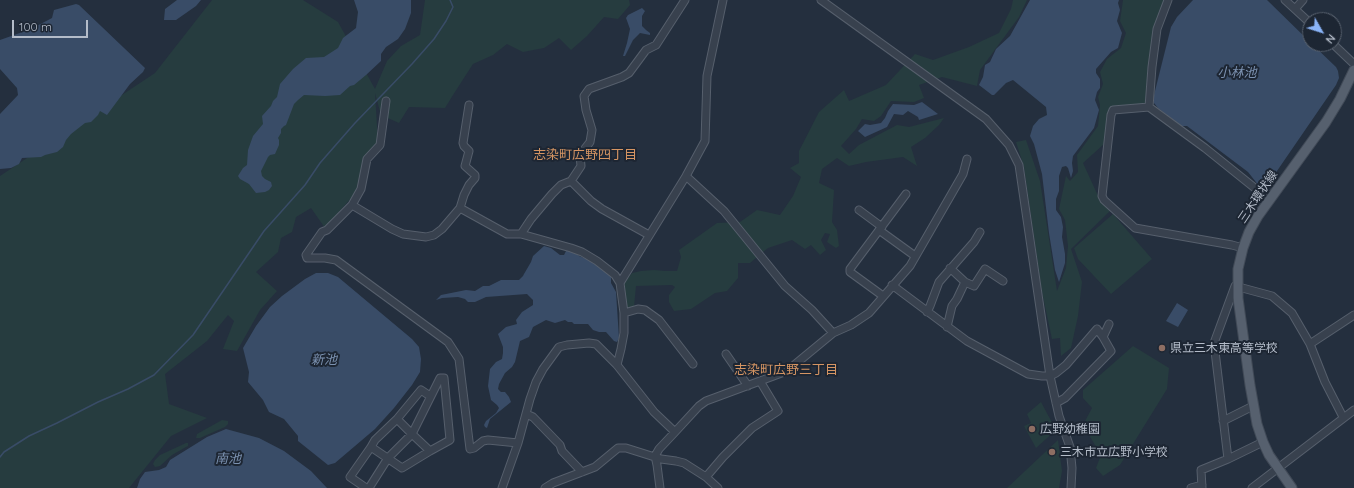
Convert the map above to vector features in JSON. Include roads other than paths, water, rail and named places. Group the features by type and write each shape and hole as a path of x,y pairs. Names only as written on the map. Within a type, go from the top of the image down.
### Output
{"main road":[{"name":"三木環状線","path":"1292,488 1269,455 1263,442 1253,406 1240,314 1238,269 1249,232 1258,216 1326,122 1340,99 1354,70"}],"street":[{"path":"521,234 531,219 552,194 561,185 571,181 581,166 580,155 590,142 592,130 586,110 584,96 589,89 622,77 629,72 646,50 656,45 685,0"},
{"path":"620,283 686,176 705,141 707,76 723,0"},
{"path":"821,0 986,119 1009,145 1019,165 1050,376 1056,403 1070,447 1072,468 1071,488"},
{"path":"1149,107 1157,29 1168,0"},
{"path":"1285,0 1302,16"},
{"path":"1295,9 1303,0"},
{"path":"1341,52 1354,64"},
{"path":"386,101 380,145 367,159 361,189 352,205 327,230 322,232 306,255 307,258 325,258 336,260 448,342 459,359 470,449 474,448 483,441 488,440 518,443"},
{"path":"352,205 392,229 404,234 426,237 434,235 442,229 460,208 464,195 469,185 475,178 475,175 465,166 469,151 464,146 469,105"},
{"path":"1243,248 1134,228 1104,200 1102,196 1111,115 1113,110 1149,107 1205,148 1256,189 1272,196"},
{"path":"660,488 658,465 655,456 659,449 674,432 706,401 760,382 787,370 833,333 851,325 868,313 910,266 963,174 967,160"},
{"path":"686,176 724,211 785,286 812,310 833,333"},
{"path":"571,181 591,201 602,209 649,235"},
{"path":"883,296 850,272 850,269 906,194"},
{"path":"460,208 507,234 521,234 582,252 608,268 620,283 624,313 624,333 617,365"},
{"path":"859,210 915,256"},
{"path":"927,312 939,282 974,242 980,232"},
{"path":"950,268 966,282 974,286 985,269 1003,281"},
{"path":"947,326 952,306 966,282"},
{"path":"892,285 967,341 1028,374 1050,376 1056,373 1066,365 1097,329 1111,351 1065,398 1056,403"},
{"path":"1228,460 1214,343 1234,286 1272,296 1292,313 1310,344 1325,382 1343,417"},
{"path":"624,313 638,309 646,310 659,320 693,364"},
{"path":"1310,344 1354,315"},
{"path":"1103,337 1109,324"},
{"path":"502,488 518,443 536,382 543,369 559,347 589,343 596,344 617,365 654,412 674,432"},
{"path":"726,354 748,386"},
{"path":"371,447 388,458 402,468 450,440 444,378 440,378 412,434 388,458 367,488 350,477 375,440 397,419 421,390 430,396"},
{"path":"706,477 723,457 752,428 778,411 760,382"},
{"path":"1223,421 1253,406"},
{"path":"1252,488 1354,410"},
{"path":"526,414 533,417 582,472"},
{"path":"397,419 430,451"},
{"path":"1191,488 1202,486 1201,470 1228,460 1263,442"},
{"path":"545,488 553,483 595,467 618,448 626,448 661,459 676,461 684,464 706,477 718,488"}],"water":[{"path":"177,0 201,0 196,6 176,20 164,20 165,9"},
{"path":"354,0 411,0 411,13 405,29 398,39 386,47 381,54 381,61 354,85 350,86 340,95 304,95 294,104 286,125 281,129 281,133 278,138 279,145 275,154 268,157 261,171 262,176 271,182 272,186 265,192 256,193 249,184 240,179 238,176 247,165 248,150 253,136 263,124 262,116 277,97 280,84 293,69 306,58 324,57 338,48 343,38 356,28 358,12"},
{"path":"1030,0 1119,0 1118,3 1120,10 1117,21 1122,33 1118,48 1111,52 1096,69 1096,73 1100,79 1100,88 1097,92 1095,100 1099,110 1094,128 1073,156 1073,171 1071,178 1066,166 1062,167 1059,176 1059,191 1056,199 1056,210 1061,217 1063,227 1062,237 1065,263 1059,282 1055,270 1049,233 1042,174 1034,144 1030,136 1033,126 1039,119 1047,115 1046,107 1013,80 1006,83 994,95 979,85 983,77 985,65 990,62 996,49 1010,36"},
{"name":"小林池","path":"1193,0 1267,0 1302,34 1302,52 1320,52 1336,67 1339,78 1336,85 1266,187 1259,186 1248,172 1187,126 1181,126 1158,108 1154,103 1153,99 1171,27 1177,17"},
{"path":"76,4 79,5 145,68 143,72 130,84 107,115 100,111 91,122 85,123 71,134 63,147 57,152 41,157 22,158 19,164 11,168 0,169 0,114 18,95 17,88 0,69 0,40 31,29 52,18 54,10"},
{"path":"642,8 645,11 642,16 642,26 650,33 650,35 640,33 633,40 625,56 623,56 630,29 626,18 628,15"},
{"path":"922,102 938,114 919,120 918,117 908,111 903,115 894,114 887,127 865,137 858,131 865,124 870,125 881,123 893,104 914,105"},
{"path":"544,246 551,248 560,255 564,255 567,249 577,253 579,256 595,261 607,272 611,277 611,283 616,292 619,338 617,342 614,341 606,332 593,330 588,324 574,324 565,320 555,323 546,320 533,327 529,337 520,341 515,362 505,373 499,384 498,389 501,392 505,392 511,402 490,419 487,428 484,425 486,421 496,413 499,408 491,400 488,386 490,369 496,362 502,359 503,347 498,334 506,327 517,324 516,320 522,312 533,305 533,300 527,294 486,297 475,302 468,302 465,299 458,297 436,300 441,295 466,290 475,291 483,286 489,286 501,280 519,280 523,276 533,256"},
{"name":"新池","path":"316,273 328,273 338,277 412,339 419,347 421,359 420,372 394,408 375,429 335,463 328,465 298,441 298,436 284,419 269,412 263,400 248,382 249,372 243,348 256,326 270,307 305,279"},
{"path":"1177,303 1188,310 1178,327 1166,321"},
{"name":"南池","path":"226,429 259,438 284,451 311,471 327,488 137,488 140,479 145,472 159,470 166,467 170,460 207,437"}],"waterway":[{"path":"0,457 4,452 29,436 154,375 193,335 264,231 305,185 320,163 355,123 434,39 453,7 450,0"}],"place":[{"name":"県立三木東高等学校","path":"1162,348"},
{"name":"広野幼稚園","path":"1032,429"},
{"name":"三木市立広野小学校","path":"1052,452"}],"district":[{"name":"志染町広野四丁目","path":"585,155"},
{"name":"志染町広野三丁目","path":"786,370"}]}
